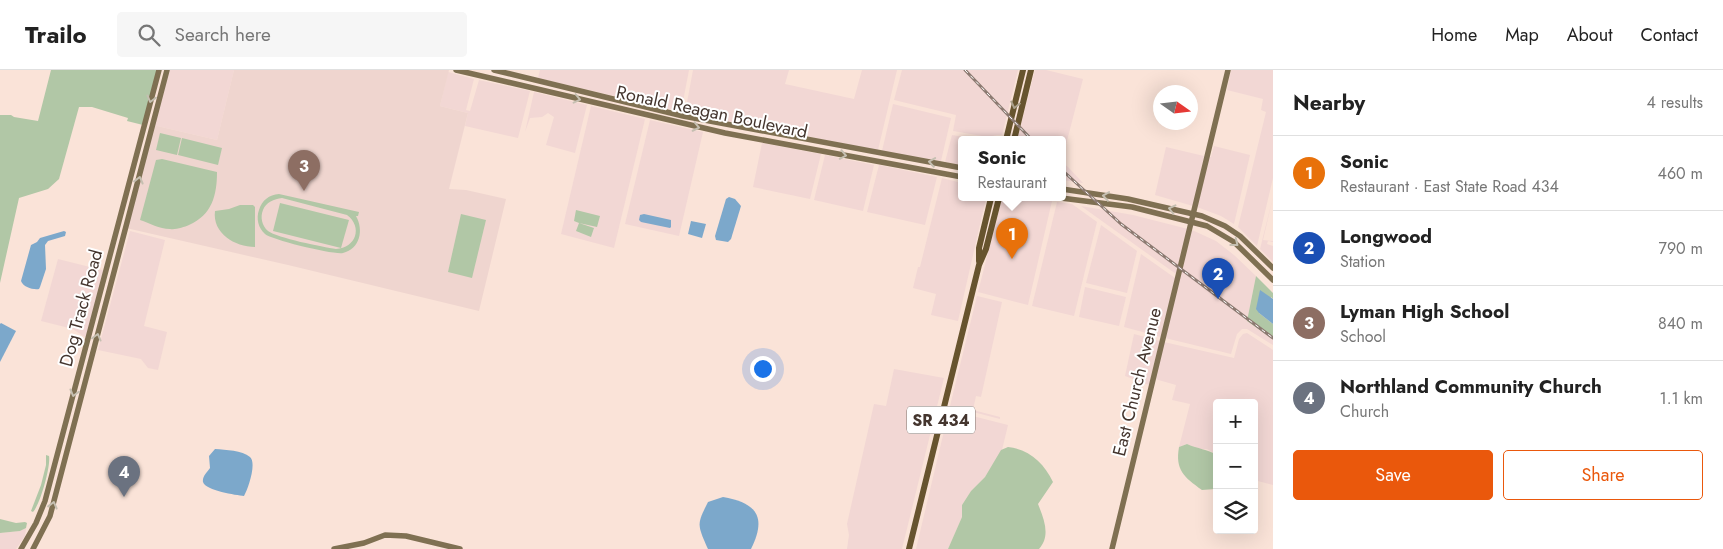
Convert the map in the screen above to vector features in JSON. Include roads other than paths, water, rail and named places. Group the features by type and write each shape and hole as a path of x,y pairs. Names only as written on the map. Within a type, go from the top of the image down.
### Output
{"main road":[{"name":"Dog Track Road","path":"22,549 36,524 45,501 159,70"},
{"name":"Dog Track Road","path":"33,549 50,516 167,70"},
{"name":"Ronald Reagan Boulevard","path":"456,70 725,133 958,176"},
{"name":"Ronald Reagan Boulevard","path":"494,70 683,116 958,167"},
{"path":"1007,136 1023,70"},
{"path":"1015,136 1031,70"},
{"name":"East Church Avenue","path":"1112,549 1228,70"},
{"path":"1066,190 1128,199 1194,214 1225,226 1240,236 1273,268"},
{"path":"1066,199 1132,207 1207,226 1226,236 1253,259 1273,280"},
{"name":"SR 434","path":"979,265 980,248 990,201"},
{"name":"SR 434","path":"909,549 979,265 986,249 998,201"},
{"path":"1253,259 1257,252"},
{"path":"334,549 364,543 385,535 416,538 460,549"}],"water":[{"path":"729,197 735,199 741,206 731,239 728,242 716,240 715,236 726,199"},
{"path":"644,214 671,220 671,227 641,222 639,220 640,215"},
{"path":"691,221 706,224 702,238 688,234"},
{"path":"66,232 65,236 48,241 45,245 46,269 39,289 24,285 21,281 31,245 40,238"},
{"path":"1260,290 1273,299 1273,324 1256,309"},
{"path":"0,324 16,331 0,362"},
{"path":"215,449 238,452 247,455 252,460 250,482 244,496 215,490 203,482 204,476 210,468 209,456"},
{"path":"723,497 744,503 756,513 758,528 751,549 708,549 700,528 700,520 708,502"}],"railway":[{"path":"965,70 1028,136"},
{"path":"1066,174 1121,224 1273,338"}],"place":[{"name":"Lyman High School","path":"304,191"},
{"name":"Sonic","path":"1012,259"},
{"name":"Longwood","path":"1218,299"},
{"name":"Northland Community Church","path":"124,497"}]}
